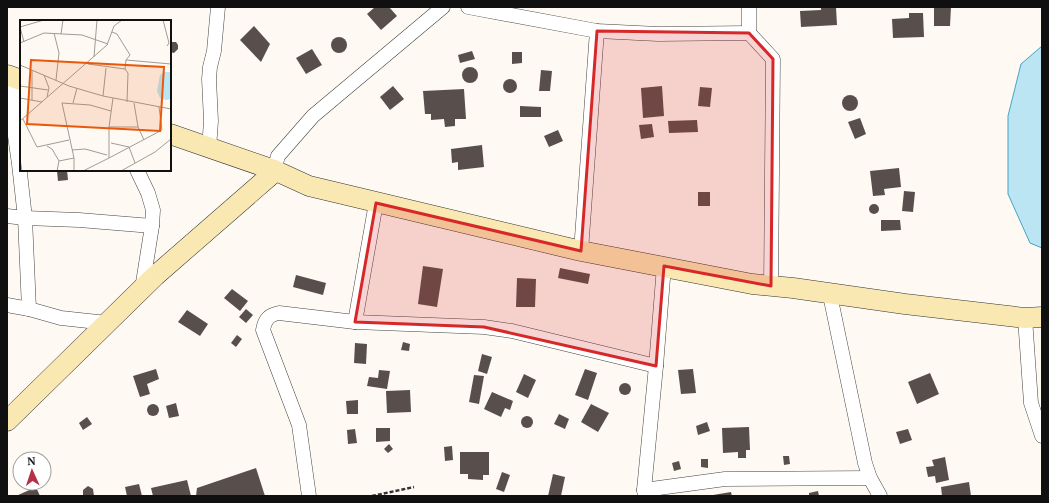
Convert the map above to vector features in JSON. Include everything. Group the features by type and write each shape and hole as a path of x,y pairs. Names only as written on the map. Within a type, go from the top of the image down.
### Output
{"street":[{"path":"209,148 211,121 209,79 214,51 218,7"},
{"path":"7,421 142,289 272,174 278,156 313,116 443,7"},
{"path":"468,7 596,31 658,34 748,33 773,58 771,286"},
{"path":"748,33 749,7"},
{"path":"580,251 596,31"},
{"path":"13,77 13,122 25,218 29,309"},
{"path":"171,134 274,170 309,186 580,251 752,284 830,295 1034,317 1032,409 1042,436"},
{"path":"137,171 148,193 152,210 152,226 142,289"},
{"path":"355,322 376,202"},
{"path":"7,216 152,226"},
{"path":"664,266 644,493 732,478 870,478"},
{"path":"830,295 862,449 870,478 880,496"},
{"path":"7,305 62,318 107,323"},
{"path":"309,496 299,425 263,330 265,321 272,315 279,313 355,322 484,327 512,331 656,366"}],"path":[{"path":"372,496 414,487"}],"highlighted area":[{"path":"597,31 749,33 773,59 771,286 664,266 656,366 484,327 355,322 376,203 581,251"}],"water":[{"path":"1042,46 1042,248 1030,243 1008,194 1008,116 1021,64"}],"building":[{"path":"375,7 389,7 397,16 381,30 367,14"},
{"path":"821,7 836,7 837,25 801,27 800,11 821,10"},
{"path":"934,7 951,7 950,26 934,26"},
{"path":"909,13 923,13 924,37 893,38 892,19 909,18"},
{"path":"254,26 270,44 261,62 240,40"},
{"path":"339,37 346,42 347,45 342,52 339,53 332,48 331,45 336,38"},
{"path":"171,42 176,42 178,45 178,49 174,53 171,52"},
{"path":"312,49 322,65 306,74 296,58"},
{"path":"472,51 475,59 460,63 458,55"},
{"path":"512,52 522,52 522,63 512,64"},
{"path":"467,67 473,67 478,72 476,81 473,83 467,83 462,78 462,72"},
{"path":"541,70 552,71 550,91 539,91"},
{"path":"510,79 515,81 517,86 515,91 510,93 505,91 503,86 505,81"},
{"path":"393,86 404,99 390,110 380,97"},
{"path":"662,86 664,116 643,118 641,88"},
{"path":"700,87 712,88 710,107 698,106"},
{"path":"464,89 466,119 455,119 455,126 445,127 444,119 431,120 431,114 425,114 423,91"},
{"path":"850,95 856,97 858,103 856,109 850,111 844,109 842,103 844,97"},
{"path":"520,106 541,107 541,117 520,117"},
{"path":"860,118 866,134 855,139 848,122"},
{"path":"697,120 698,132 669,133 668,121"},
{"path":"652,124 654,137 641,139 639,125"},
{"path":"558,130 563,141 549,147 544,136"},
{"path":"482,145 484,167 458,170 458,162 452,163 451,149"},
{"path":"899,168 901,187 884,189 885,195 873,196 870,171"},
{"path":"57,171 67,171 68,180 58,181"},
{"path":"904,191 915,192 913,212 902,211"},
{"path":"698,192 710,192 710,206 698,206"},
{"path":"874,204 879,209 874,214 869,209"},
{"path":"881,220 900,220 901,230 881,231"},
{"path":"423,266 443,269 437,307 418,304"},
{"path":"560,268 590,274 588,284 558,278"},
{"path":"296,275 326,283 323,295 293,287"},
{"path":"517,278 536,279 535,307 516,307"},
{"path":"232,289 248,301 240,311 224,298"},
{"path":"246,309 253,315 246,323 239,317"},
{"path":"187,310 208,324 200,336 178,322"},
{"path":"237,335 242,339 236,347 231,343"},
{"path":"403,342 410,344 409,351 401,350"},
{"path":"355,343 367,344 366,364 354,363"},
{"path":"482,354 492,357 487,374 478,371"},
{"path":"156,369 159,379 147,384 150,394 140,397 133,376"},
{"path":"585,369 597,373 588,400 575,395"},
{"path":"693,369 696,393 681,394 678,370"},
{"path":"379,370 390,371 387,389 367,386 369,377 378,378"},
{"path":"930,373 939,394 917,404 908,382"},
{"path":"524,374 536,380 528,398 516,392"},
{"path":"474,375 484,376 479,404 469,402"},
{"path":"623,383 627,383 631,389 627,395 623,395 619,391 619,387"},
{"path":"410,390 411,412 387,413 386,391"},
{"path":"492,392 513,401 510,410 505,408 501,417 484,409"},
{"path":"358,400 358,414 347,414 346,401"},
{"path":"176,403 179,416 169,418 166,406"},
{"path":"155,404 158,405 158,415 151,416 148,415 147,408 148,405"},
{"path":"591,404 609,413 598,432 581,422"},
{"path":"559,414 569,419 565,429 554,424"},
{"path":"525,416 529,416 533,422 529,428 525,428 521,424 521,420"},
{"path":"87,417 92,424 83,430 79,423"},
{"path":"707,422 710,431 698,435 696,426"},
{"path":"749,427 750,450 746,450 746,458 738,458 738,452 723,453 722,428"},
{"path":"376,428 390,428 390,441 376,442"},
{"path":"355,429 357,443 348,444 347,430"},
{"path":"908,429 912,440 900,444 896,432"},
{"path":"389,444 393,449 388,453 384,449"},
{"path":"452,446 453,460 445,461 444,447"},
{"path":"460,452 489,452 489,475 483,475 483,480 468,479 468,474 460,474"},
{"path":"783,456 789,456 790,464 784,465"},
{"path":"945,457 949,480 936,483 935,476 928,477 926,467 934,466 932,460"},
{"path":"701,459 708,459 708,468 701,467"},
{"path":"679,461 681,469 674,471 672,463"},
{"path":"256,468 265,496 196,496 197,488"},
{"path":"502,472 510,475 504,492 496,489"},
{"path":"553,474 565,477 561,496 548,496"},
{"path":"187,480 191,496 153,496 151,488"},
{"path":"969,482 971,496 942,496 941,487"},
{"path":"139,484 142,496 127,496 125,487"},
{"path":"88,486 93,489 94,496 83,496 83,490"},
{"path":"27,491 38,491 40,496 16,496"},
{"path":"818,491 819,496 809,496 809,493"},
{"path":"731,492 732,496 713,496 713,495"}]}
